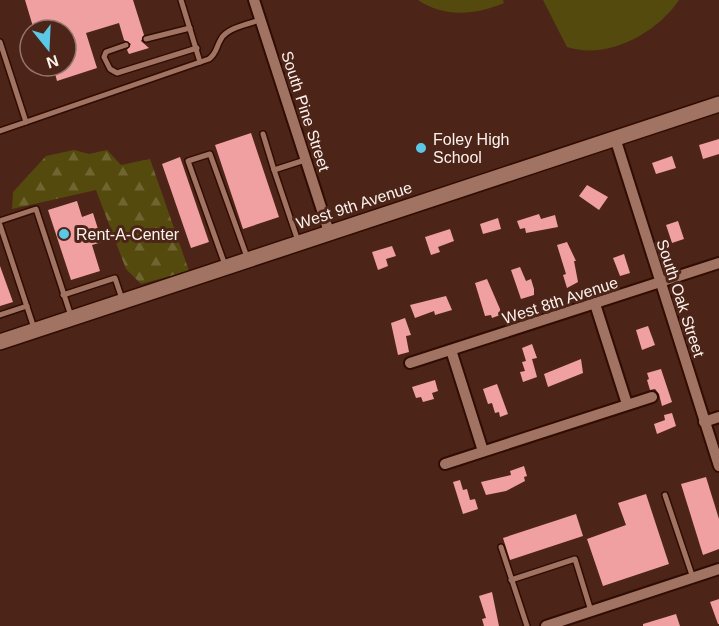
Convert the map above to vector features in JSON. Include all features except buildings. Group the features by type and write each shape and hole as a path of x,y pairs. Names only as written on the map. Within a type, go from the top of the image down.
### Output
{"street":[{"name":"South Pine Street","path":"254,0 329,232"},
{"name":"West 9th Avenue","path":"0,342 719,104"},
{"name":"South Oak Street","path":"615,138 719,466"},
{"name":"West 8th Avenue","path":"410,363 719,263"},
{"path":"595,304 627,404"},
{"path":"451,350 483,451"},
{"path":"445,464 652,397"},
{"path":"704,422 719,417"},
{"path":"546,626 719,569"}],"lane":[{"path":"181,0 201,62"},
{"path":"0,131 201,62 215,55 221,38 227,32 260,20"},
{"path":"146,39 190,28"},
{"path":"0,42 26,122"},
{"path":"126,45 106,52 104,57 110,69 117,73 196,48"},
{"path":"263,134 298,243"},
{"path":"225,267 188,161 210,154 247,259"},
{"path":"274,170 306,160"},
{"path":"35,330 0,223 36,209 72,318"},
{"path":"0,249 7,247"},
{"path":"63,295 115,278 123,301"},
{"path":"0,315 27,306"},
{"path":"666,495 693,578"},
{"path":"501,547 527,626"},
{"path":"511,580 575,558 591,610"}],"green space":[{"path":"418,0 503,0 504,3 482,10 460,13 439,10"},
{"path":"543,0 679,0 657,24 629,41 614,47 582,50 567,47"},
{"path":"74,150 89,154 107,150 121,165 150,159 189,271 141,284 126,269 96,190 12,209 13,192 46,156"}],"place":[{"name":"Foley High School","path":"421,148"},
{"name":"Rent-A-Center","path":"64,234"}]}
